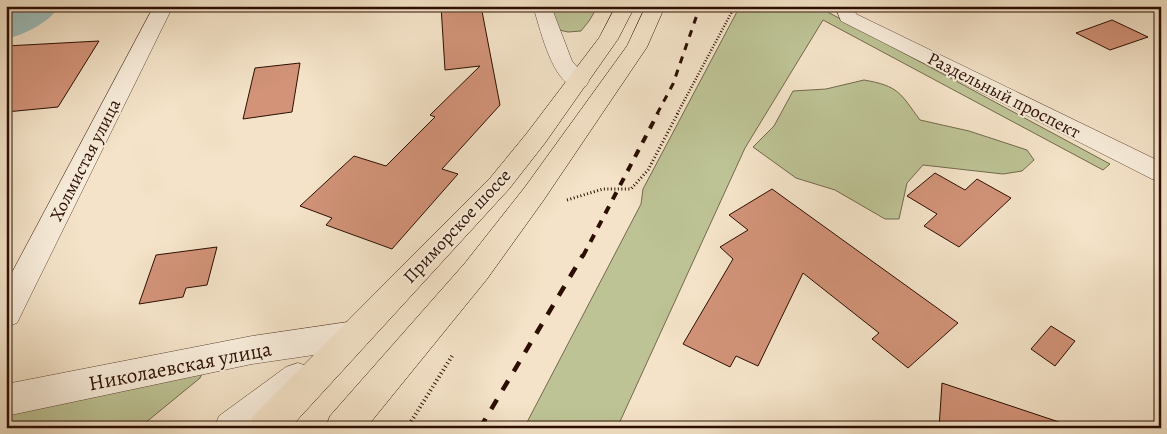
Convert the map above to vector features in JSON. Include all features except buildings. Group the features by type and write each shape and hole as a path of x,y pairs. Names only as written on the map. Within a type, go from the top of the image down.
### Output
{"main road":[{"name":"Приморское шоссе","path":"266,428 500,183 536,138 608,39 626,6"},
{"name":"Приморское шоссе","path":"343,428 476,271 529,201 637,47 656,6"}],"street":[{"name":"Холмистая улица","path":"6,314 164,6"},
{"path":"542,6 562,63 578,81"},
{"name":"Раздельный проспект","path":"846,11 1161,173"},
{"path":"232,428 355,335"},
{"name":"Николаевская улица","path":"6,400 252,350 355,335"}],"path":[{"path":"559,203 603,189 631,189 648,170 733,7 736,6"}],"green space":[{"path":"548,6 598,6 581,31 568,32 555,29"},
{"path":"740,6 823,6 824,10 1110,164 1103,170 823,20 745,148 617,428 524,428 641,204 643,189"},
{"path":"864,80 885,85 898,92 920,120 969,131 1027,150 1034,160 1022,171 1003,174 923,165 907,183 899,219 885,219 835,190 796,178 753,147 774,126 793,91 826,89"},
{"path":"203,372 200,378 139,428 6,428 6,409"}],"waterway":[{"path":"6,25 38,6"}],"railway":[{"path":"657,114 673,84 700,6"},
{"path":"583,256 658,113"},
{"path":"480,428 583,255"}]}
